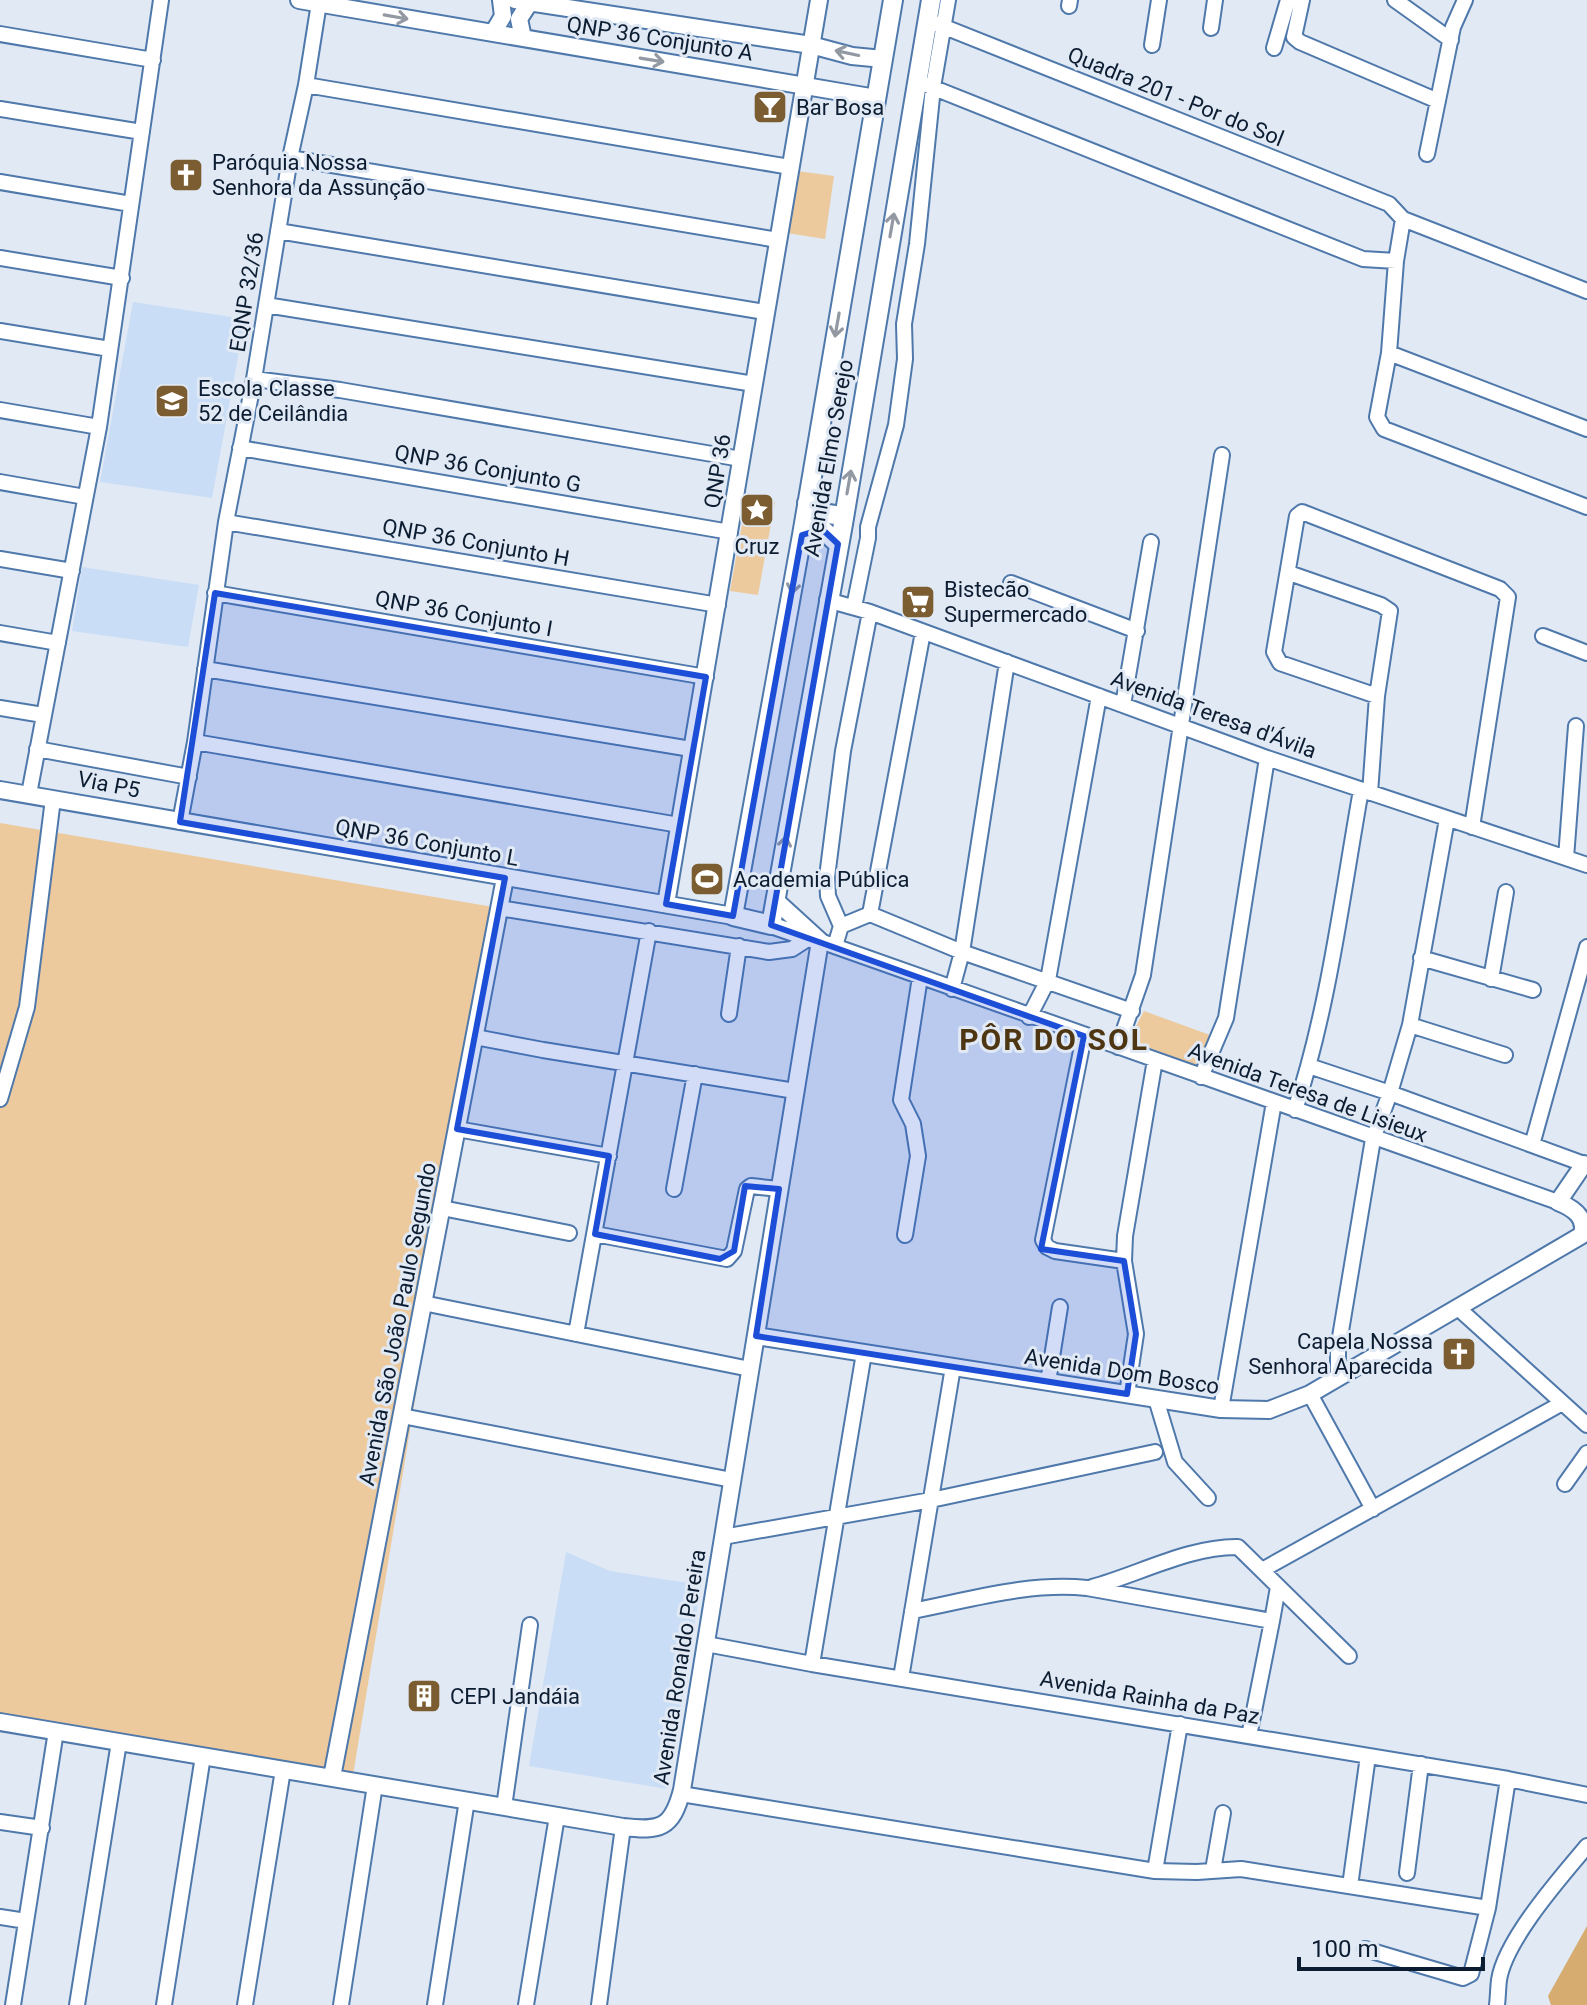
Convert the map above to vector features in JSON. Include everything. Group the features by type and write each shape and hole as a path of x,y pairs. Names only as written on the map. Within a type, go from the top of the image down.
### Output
{"main road":[{"name":"Avenida Elmo Serejo","path":"733,916 802,535 893,0"},
{"name":"Avenida Elmo Serejo","path":"771,925 827,600 925,84 935,23 931,0"},
{"path":"807,503 822,514 843,516"},
{"path":"802,535 812,529 822,529 838,544"},
{"path":"733,916 771,925"}],"street":[{"path":"29,794 99,427 161,0"},
{"name":"QNP 36 Conjunto A","path":"299,0 876,98"},
{"path":"493,33 503,16 501,0"},
{"name":"QNP 36","path":"666,904 819,0"},
{"path":"935,23 948,0"},
{"path":"1152,45 1159,0"},
{"path":"1211,28 1215,0"},
{"path":"1274,48 1288,0"},
{"path":"1302,0 1294,37 1300,42 1438,101"},
{"path":"1395,0 1451,40"},
{"path":"1427,154 1453,27 1465,0"},
{"path":"523,38 519,19 522,1 811,45 852,56 883,59"},
{"name":"EQNP 32/36","path":"180,822 195,742 226,522 319,3"},
{"name":"Quadra 201 - Por do Sol","path":"935,23 1389,204 1403,219 1587,291"},
{"path":"0,34 153,60"},
{"path":"854,607 868,527 896,425 905,359 904,324 917,244 925,84 1363,259 1396,261"},
{"path":"306,85 790,167"},
{"path":"0,109 142,132"},
{"path":"290,158 778,240"},
{"path":"0,182 131,204"},
{"path":"1403,219 1396,261 1389,353 1377,417 1384,429 1587,507"},
{"path":"278,231 765,312"},
{"path":"0,258 122,278"},
{"path":"266,305 754,384"},
{"path":"0,331 110,349"},
{"path":"1389,353 1587,429"},
{"path":"254,379 340,390 741,459"},
{"path":"0,410 99,427"},
{"name":"QNP 36 Conjunto G","path":"240,448 730,532"},
{"path":"1118,1047 1143,975 1222,455"},
{"path":"0,482 85,497"},
{"path":"1377,696 1280,663 1275,658 1297,516 1304,512 1506,593 1508,600 1472,827"},
{"path":"843,516 868,527"},
{"name":"QNP 36 Conjunto H","path":"226,522 718,605"},
{"path":"1123,705 1151,542"},
{"path":"0,559 72,571"},
{"path":"1289,573 1388,609 1391,618 1377,696 1366,791 1309,1066 1295,1110"},
{"path":"1011,583 1137,631"},
{"name":"QNP 36 Conjunto I","path":"215,593 706,677"},
{"name":"Avenida Teresa d'Ávila","path":"827,600 870,612 1267,758 1587,865"},
{"path":"841,926 828,896 827,877 843,751 870,612"},
{"path":"870,914 923,632"},
{"path":"0,633 58,643"},
{"path":"1543,636 1587,653"},
{"path":"952,989 962,952 1007,662"},
{"path":"205,669 691,749"},
{"path":"1029,1017 1048,980 1099,696"},
{"path":"0,708 43,715"},
{"path":"1566,858 1576,726"},
{"path":"195,742 679,825"},
{"path":"37,749 189,777"},
{"path":"1201,1077 1221,1033 1229,1003 1267,758"},
{"name":"Via P5","path":"0,790 180,822"},
{"path":"0,1099 27,1007 53,799"},
{"path":"1338,1378 1338,1349 1373,1139 1410,1025 1447,819"},
{"name":"QNP 36 Conjunto L","path":"180,822 666,904"},
{"name":"Avenida São João Paulo Segundo","path":"332,1777 505,878"},
{"path":"1491,979 1506,892"},
{"path":"775,900 821,942"},
{"path":"666,904 733,916"},
{"path":"499,908 769,952 821,942 841,926 870,914 962,952 1132,1011"},
{"path":"771,925 821,942"},
{"path":"576,1334 649,931"},
{"name":"Avenida Teresa de Lisieux","path":"821,942 1572,1207 1581,1218 1584,1230"},
{"name":"Avenida Ronaldo Pereira","path":"0,1722 623,1827 651,1830 660,1827 673,1814 681,1794 821,942"},
{"path":"729,1014 739,946"},
{"path":"1532,1145 1587,947"},
{"path":"1421,958 1533,990"},
{"path":"905,1235 918,1156 913,1124 901,1100 920,977"},
{"path":"1410,1025 1505,1055"},
{"path":"1084,1036 1043,1235 1047,1247 1055,1251 1124,1261"},
{"path":"475,1037 795,1091"},
{"path":"1127,1394 1136,1334 1124,1261 1125,1236 1155,1060"},
{"path":"1309,1066 1586,1165 1558,1202"},
{"path":"674,1189 695,1074"},
{"path":"1221,1409 1274,1102"},
{"path":"457,1129 609,1156"},
{"path":"595,1234 727,1259 734,1251 747,1189 751,1186 779,1189"},
{"path":"442,1208 569,1233"},
{"name":"Avenida Dom Bosco","path":"756,1336 1221,1409 1269,1410 1310,1394 1584,1230"},
{"path":"423,1303 750,1369"},
{"path":"1048,1382 1060,1307"},
{"path":"1458,1308 1587,1425"},
{"path":"812,1664 864,1353"},
{"path":"901,1678 953,1367"},
{"path":"1310,1394 1373,1509"},
{"path":"1156,1399 1175,1462 1208,1498"},
{"path":"1262,1570 1557,1406"},
{"path":"402,1416 732,1480"},
{"path":"723,1537 931,1500 1155,1452"},
{"path":"1565,1484 1587,1453"},
{"path":"1087,1588 1116,1581 1165,1561 1234,1547 1244,1551 1349,1656"},
{"path":"912,1611 1036,1587 1087,1588 1272,1621"},
{"path":"1249,1736 1278,1587"},
{"path":"504,1807 530,1625"},
{"name":"Avenida Rainha da Paz","path":"706,1644 1421,1764 1587,1795"},
{"path":"1155,1871 1180,1724"},
{"path":"13,2005 56,1731"},
{"path":"77,2005 119,1742"},
{"path":"164,2005 203,1756"},
{"path":"1350,1886 1368,1756"},
{"path":"1407,1873 1421,1764"},
{"path":"245,2005 283,1770"},
{"path":"1365,1949 1466,1978 1474,1970 1488,1908 1508,1779"},
{"path":"341,2005 375,1785"},
{"path":"681,1794 1155,1871 1241,1869 1488,1908"},
{"path":"435,2005 467,1800"},
{"path":"1213,1870 1223,1813"},
{"path":"526,2005 557,1816"},
{"path":"0,1822 42,1828"},
{"path":"599,2005 623,1827"},
{"path":"1497,2005 1499,1979 1512,1947 1540,1904 1587,1846"},
{"path":"0,1917 26,1921"}],"highlighted area":[{"path":"822,529 838,544 771,925 1084,1036 1041,1249 1124,1261 1136,1334 1127,1394 756,1336 779,1189 745,1186 734,1251 720,1259 595,1234 609,1156 457,1129 505,878 180,822 215,593 706,677 666,904 733,916 802,535"}],"shaded area":[{"path":"797,171 834,176 825,239 787,233"},
{"name":"Escola Classe 52 de Ceilândia","path":"133,302 245,319 212,498 100,482"},
{"path":"747,497 775,502 758,595 730,591"},
{"path":"82,567 199,585 188,647 72,631"},
{"path":"0,823 499,908 352,1781 0,1716"},
{"path":"1144,1011 1210,1035 1196,1066 1129,1040"},
{"path":"566,1552 610,1571 701,1585 667,1789 529,1766"},
{"path":"1587,1926 1587,2005 1551,2005 1548,1996"}],"place":[{"name":"Bar Bosa","path":"770,107"},
{"name":"Paróquia Nossa Senhora da Assunção","path":"186,175"},
{"name":"Escola Classe 52 de Ceilândia","path":"172,401"},
{"name":"Cruz","path":"757,510"},
{"name":"Bistecão Supermercado","path":"918,602"},
{"name":"Academia Pública","path":"707,879"},
{"name":"Capela Nossa Senhora Aparecida","path":"1459,1354"},
{"name":"CEPI Jandáia","path":"424,1696"}],"district":[{"name":"PÔR DO SOL","path":"1054,1040"}]}
